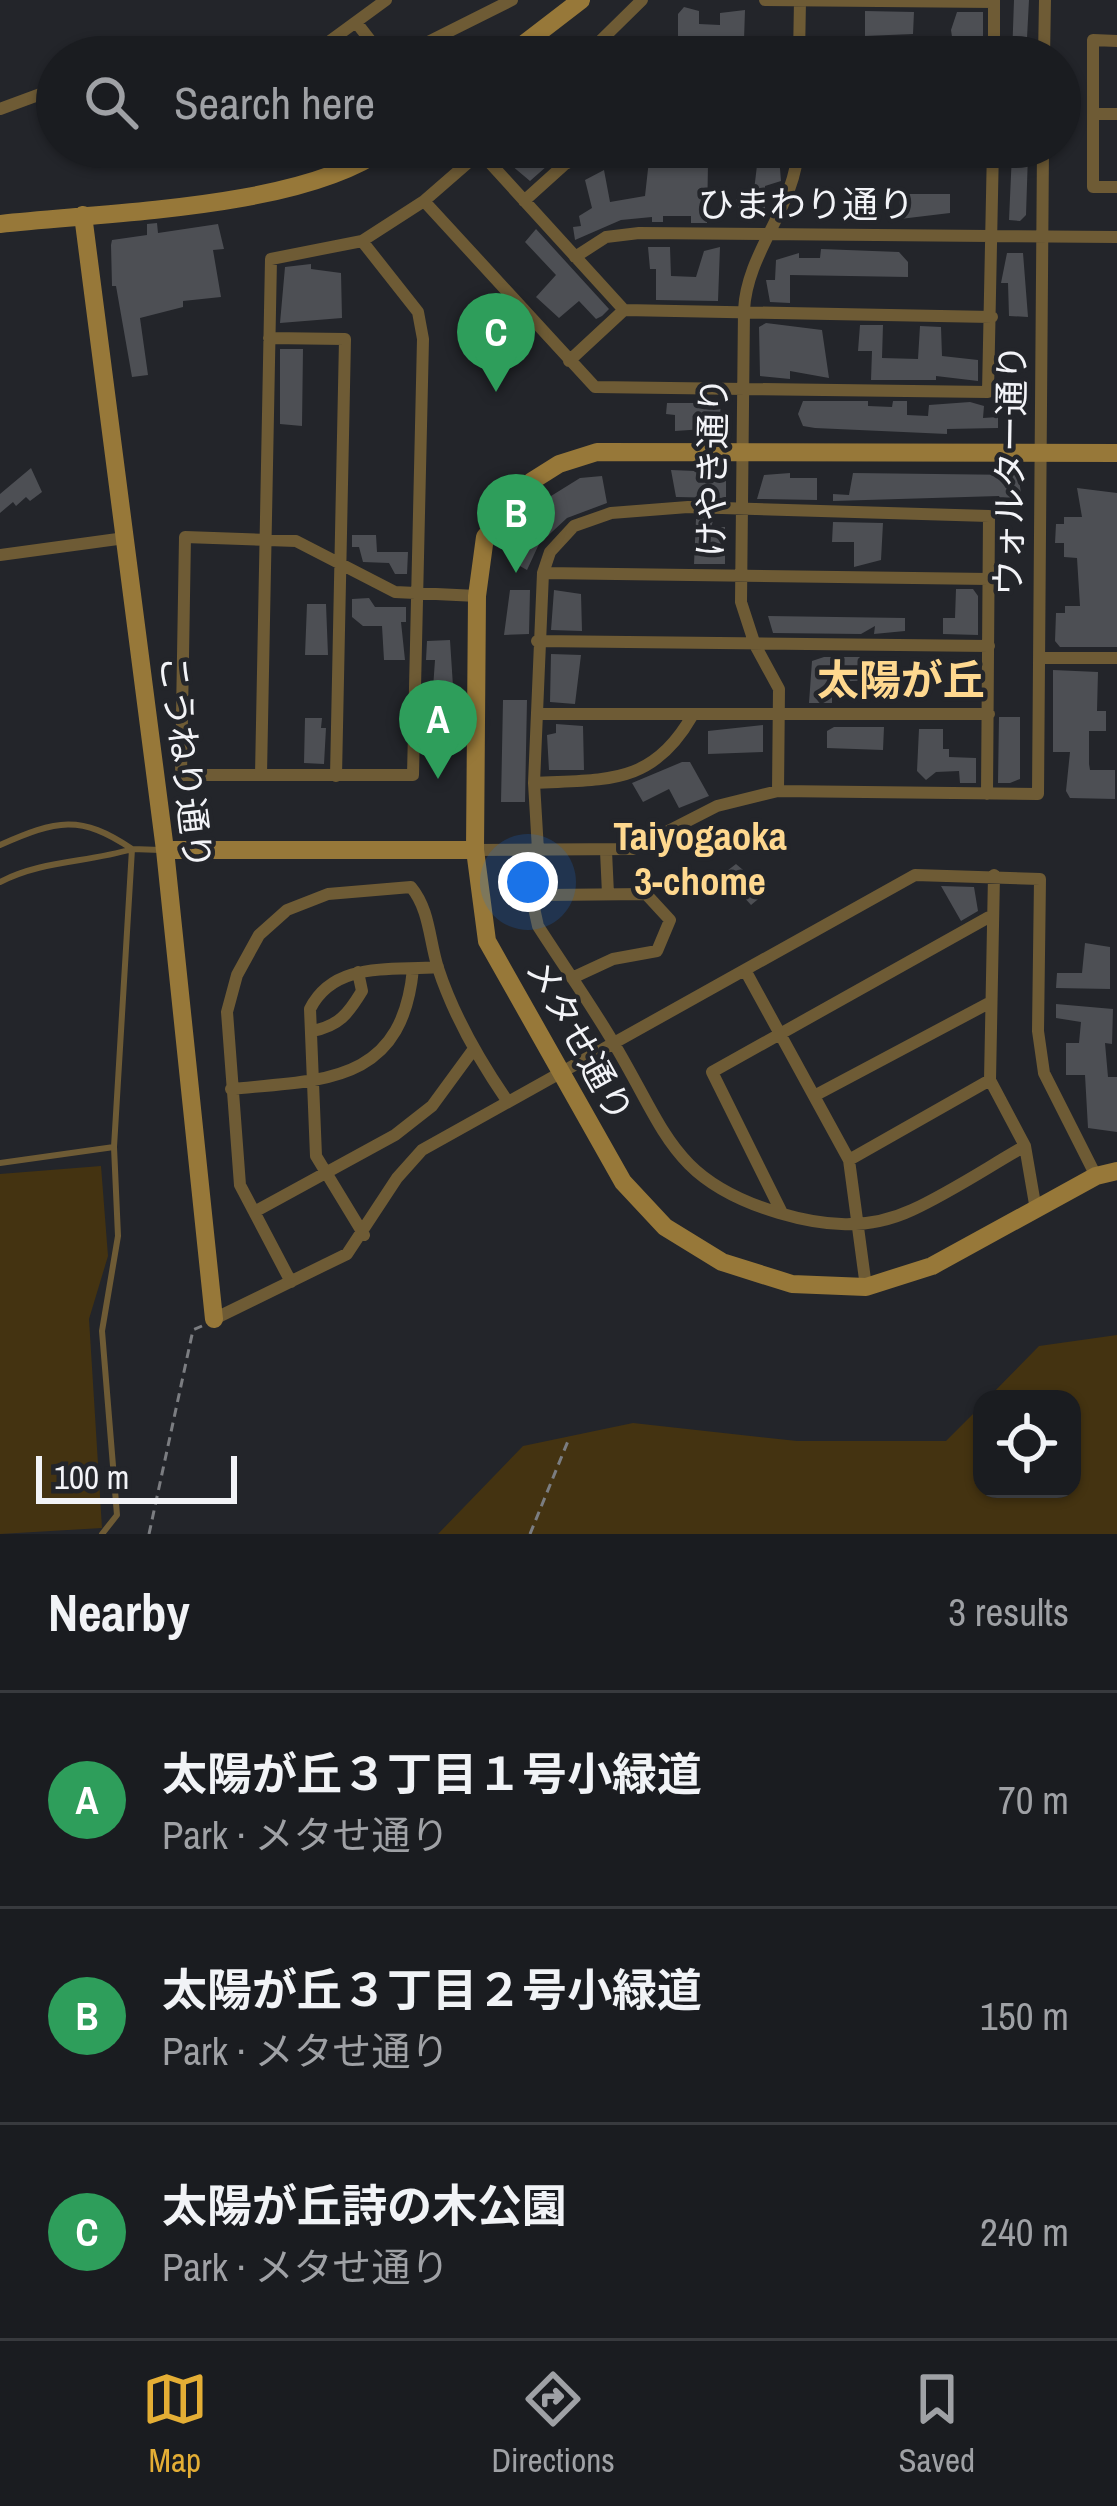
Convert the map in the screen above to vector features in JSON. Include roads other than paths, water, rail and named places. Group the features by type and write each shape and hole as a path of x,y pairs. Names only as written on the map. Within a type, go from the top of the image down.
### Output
{"street":[{"path":"337,36 386,0"},
{"path":"440,36 512,0"},
{"path":"534,36 581,0"},
{"path":"605,36 641,0"},
{"path":"766,0 994,1 994,36"},
{"path":"799,36 800,0"},
{"path":"1044,36 1045,0"},
{"path":"356,22 367,36"},
{"path":"1117,40 1093,40 1093,187 1117,187"},
{"path":"0,109 36,96"},
{"path":"1093,114 1117,114"},
{"path":"0,224 335,177 350,168"},
{"path":"261,775 271,259 362,242 424,201 462,168"},
{"path":"497,168 623,310"},
{"path":"524,201 561,168"},
{"name":"けやき通り","path":"778,791 779,689 754,643 741,602 744,310 750,277 773,234 797,168"},
{"path":"424,201 595,387 988,392 993,168"},
{"name":"ウォルター通り","path":"987,794 1037,794 1043,168"},
{"name":"こうねり通り","path":"83,215 165,850 214,1319"},
{"name":"ひまわり通り","path":"575,257 606,237 1117,237"},
{"path":"362,242 418,312 420,595 413,775 181,775 185,537 296,541 382,588 420,595 477,596"},
{"path":"569,361 623,310 992,316"},
{"path":"269,338 345,338 337,776"},
{"name":"メタせ通り","path":"1117,453 597,452 559,464 532,481 485,537 477,596 475,850 488,941 623,1183 664,1227 722,1262 791,1284 866,1287 932,1266 1096,1176 1117,1171"},
{"path":"165,850 606,851 633,849 717,806 778,791 987,794 989,516 688,507 591,518 550,552 543,573 534,783 538,850"},
{"path":"0,555 125,538"},
{"path":"543,573 989,579"},
{"path":"537,641 989,646"},
{"path":"1039,658 1117,658"},
{"path":"536,714 989,714"},
{"path":"534,783 618,778 640,771 668,753 692,716"},
{"path":"606,851 608,894"},
{"path":"214,1319 347,1254 364,1235 397,1178 422,1150 915,875 1040,879 1038,1031 1044,1073 1096,1176"},
{"path":"994,875 989,917 990,1080 1024,1146 1036,1210"},
{"path":"291,1282 240,1185 227,1012 237,975 259,935 287,910 328,894 411,887 422,900 438,967 473,1050 508,1102"},
{"path":"572,978 613,959 656,951 670,920 646,894 546,896 534,908 538,926 614,1043 669,1144 710,1184 750,1208 782,1213 798,1222 862,1225 910,1211 1024,1146"},
{"path":"782,1213 712,1072 989,917"},
{"path":"364,1235 316,1156 310,1009 321,988 338,976 438,967"},
{"path":"231,1089 310,1081 353,1071 377,1056 410,1002 413,969"},
{"path":"745,970 849,1160 862,1225 866,1287"},
{"path":"312,1030 331,1028 348,1014 362,991 358,972"},
{"path":"814,1096 989,1003"},
{"path":"256,1211 395,1135 432,1106 473,1050"},
{"path":"849,1160 990,1080"}],"lane":[{"path":"0,844 50,827 95,824 132,849"},
{"path":"0,882 46,862 95,860 132,849 165,850"},
{"path":"102,1534 117,1514 102,1331 118,1236 114,1148 132,849"},
{"path":"0,1163 114,1148"}],"place":[{"name":"太陽が丘詩の木公園","path":"496,392"},
{"name":"太陽が丘３丁目２号小緑道","path":"516,573"},
{"name":"太陽が丘３丁目１号小緑道","path":"438,779"}],"district":[{"name":"太陽が丘","path":"901,680"},
{"name":"Taiyogaoka 3-chome","path":"700,858"}]}
